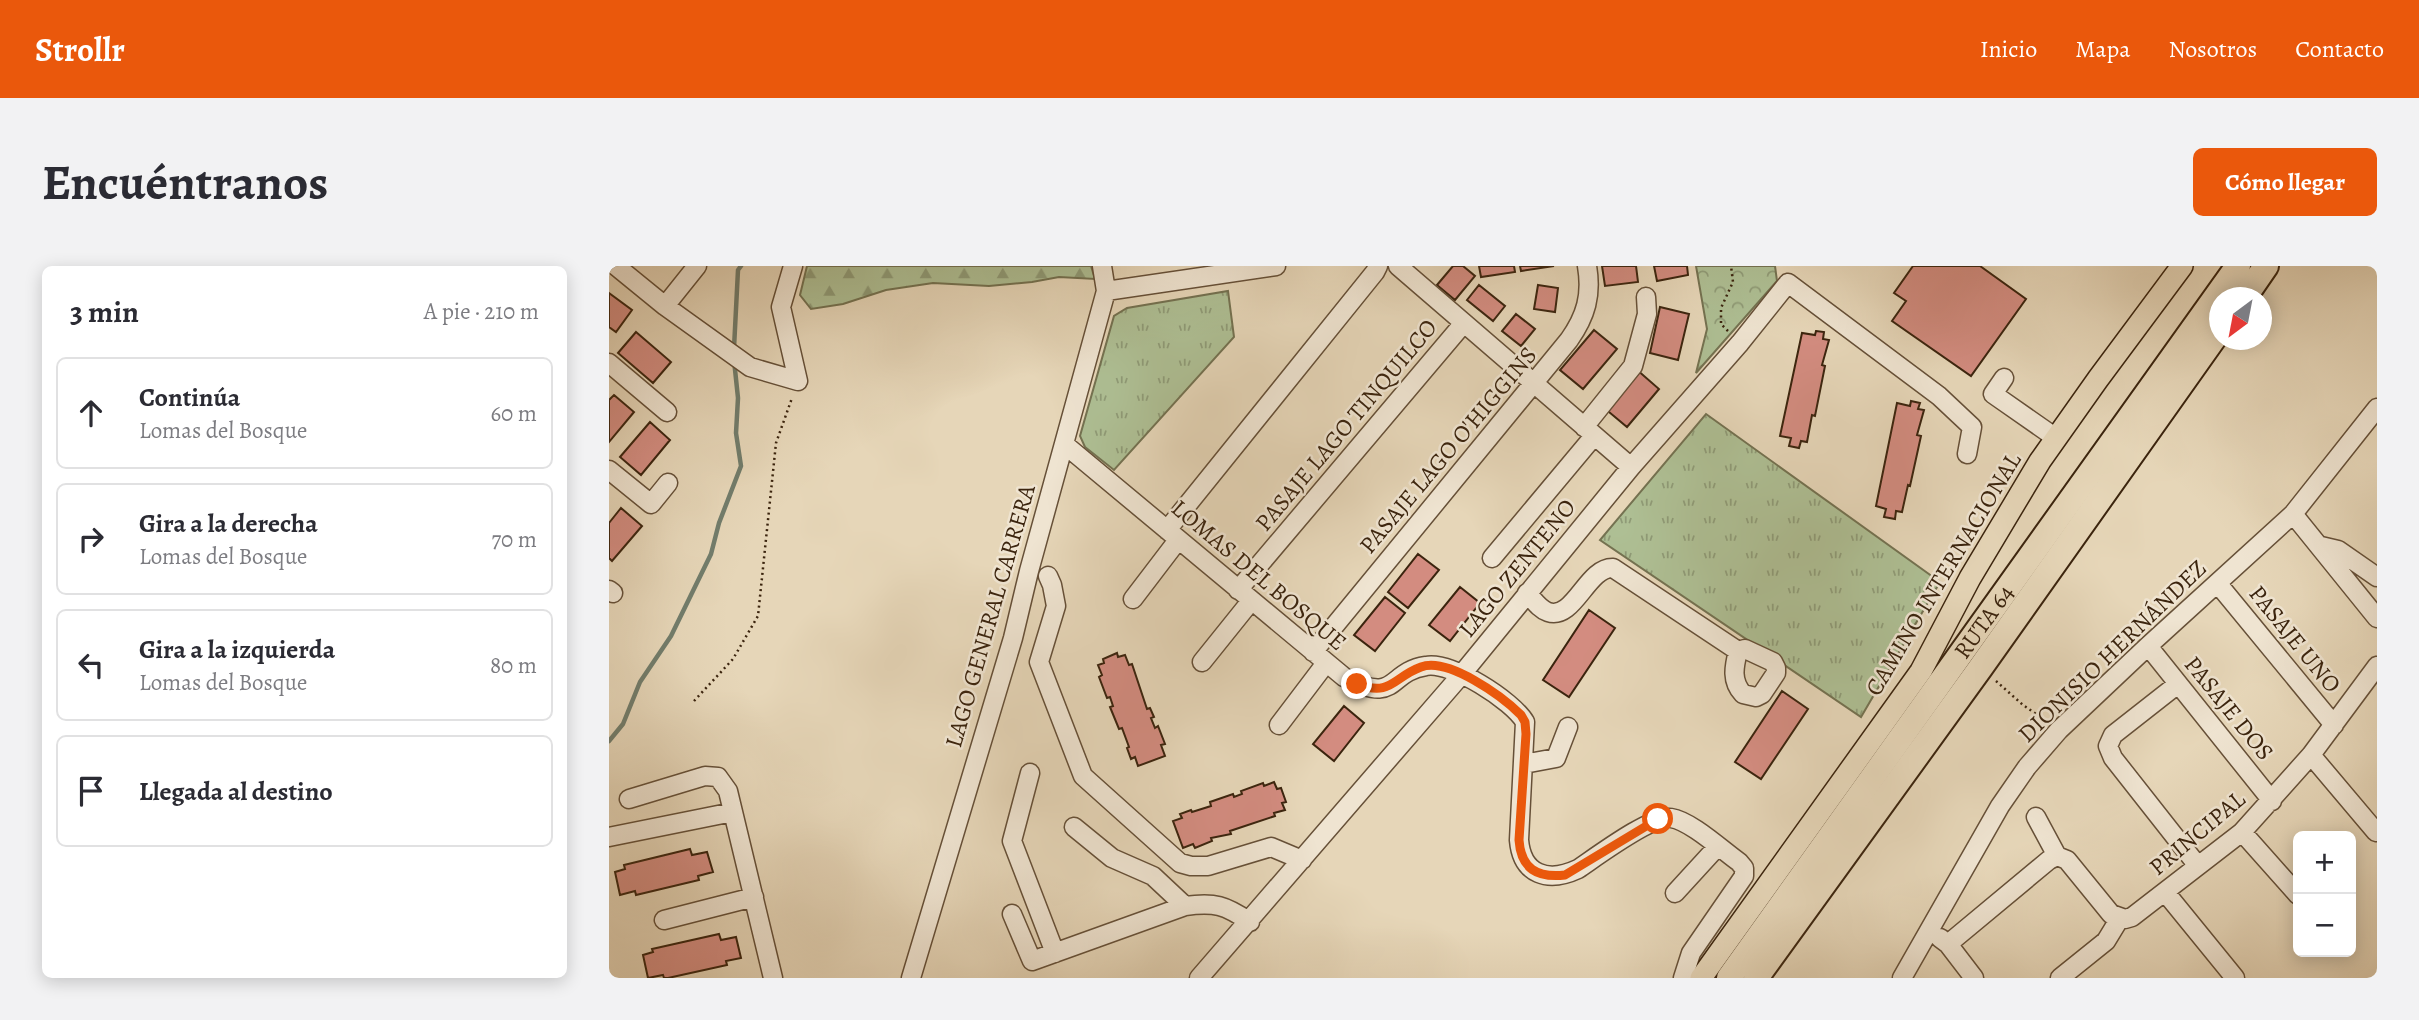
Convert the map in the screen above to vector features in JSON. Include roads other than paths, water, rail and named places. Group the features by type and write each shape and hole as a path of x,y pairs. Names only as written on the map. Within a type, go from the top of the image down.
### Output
{"highway":[{"name":"RUTA 64","path":"1728,978 2238,266"},
{"path":"2251,287 2266,266"},
{"name":"RUTA 64","path":"1756,978 2209,346"}],"main road":[{"name":"CAMINO INTERNACIONAL","path":"1701,978 1921,671 1970,578 2056,438 2182,266"}],"street":[{"path":"616,266 665,306 750,367 799,381 781,307 793,266"},
{"path":"665,306 697,266"},
{"name":"LAGO GENERAL CARRERA","path":"911,978 1013,638 1040,574 1063,444 1106,291 1102,266"},
{"path":"1106,291 1276,266"},
{"path":"1133,599 1173,535 1378,266"},
{"path":"1398,266 1631,467"},
{"name":"PASAJE LAGO O'HIGGINS","path":"1279,725 1319,658 1579,326 1589,297 1587,266"},
{"path":"1788,274 1939,396 1972,427 1967,454"},
{"name":"LAGO ZENTENO","path":"1199,978 1462,674 1631,467 1740,343 1788,274"},
{"path":"1492,558 1589,431 1633,366 1647,314 1646,297"},
{"name":"PASAJE LAGO TINQUILCO","path":"1202,662 1245,595 1463,324"},
{"path":"609,363 667,412"},
{"path":"2004,378 1993,394 2056,438"},
{"name":"DIONISIO HERNÁNDEZ","path":"1902,978 2000,806 2027,767 2059,730 2293,514 2374,418"},
{"name":"LOMAS DEL BOSQUE","path":"1063,444 1344,677 1370,689 1391,686 1421,666 1433,664 1447,667 1462,674 1521,715 1526,734 1519,840 1520,854 1532,870 1552,876 1565,875 1658,819 1678,820 1739,862 1744,869 1744,876 1691,953 1683,978"},
{"path":"609,470 651,504 668,483"},
{"path":"2293,514 2377,618"},
{"path":"2321,547 2338,550 2377,577"},
{"path":"1527,593 1543,610 1552,613 1562,611 1599,572 1613,568 1738,651"},
{"path":"1040,574 1052,585 1056,606 1039,662 1083,776 1180,863 1208,866 1271,847 1302,860"},
{"name":"PASAJE UNO","path":"2218,584 2334,725"},
{"name":"PASAJE DOS","path":"2148,646 2271,802"},
{"name":"PRINCIPAL","path":"2120,918 2132,917 2242,832 2311,755 2377,666"},
{"path":"2178,684 2113,735 2108,746 2113,758 2198,866"},
{"path":"1524,764 1556,758 1568,727"},
{"path":"2311,755 2376,832"},
{"path":"1030,773 1012,841 1055,953"},
{"path":"629,799 705,776 718,777 728,791 773,978"},
{"path":"609,837 733,812"},
{"path":"2036,817 2057,856 2067,860 2111,914 2120,918 2106,941 2060,978"},
{"path":"1075,827 1112,858 1153,876 1185,906"},
{"path":"2242,832 2297,894"},
{"path":"1675,893 1718,846"},
{"path":"1948,944 2057,856"},
{"path":"2165,892 2224,975"},
{"path":"664,920 754,897"},
{"path":"1012,914 1035,970 1055,953 1185,906 1210,903 1224,905 1250,922"},
{"path":"1928,930 1948,944 1974,978"}],"waterway":[{"path":"734,348 738,270 741,266"},
{"path":"609,741 623,724 640,682 671,636 711,554 719,523 741,466 736,433 738,398 734,360"}]}
